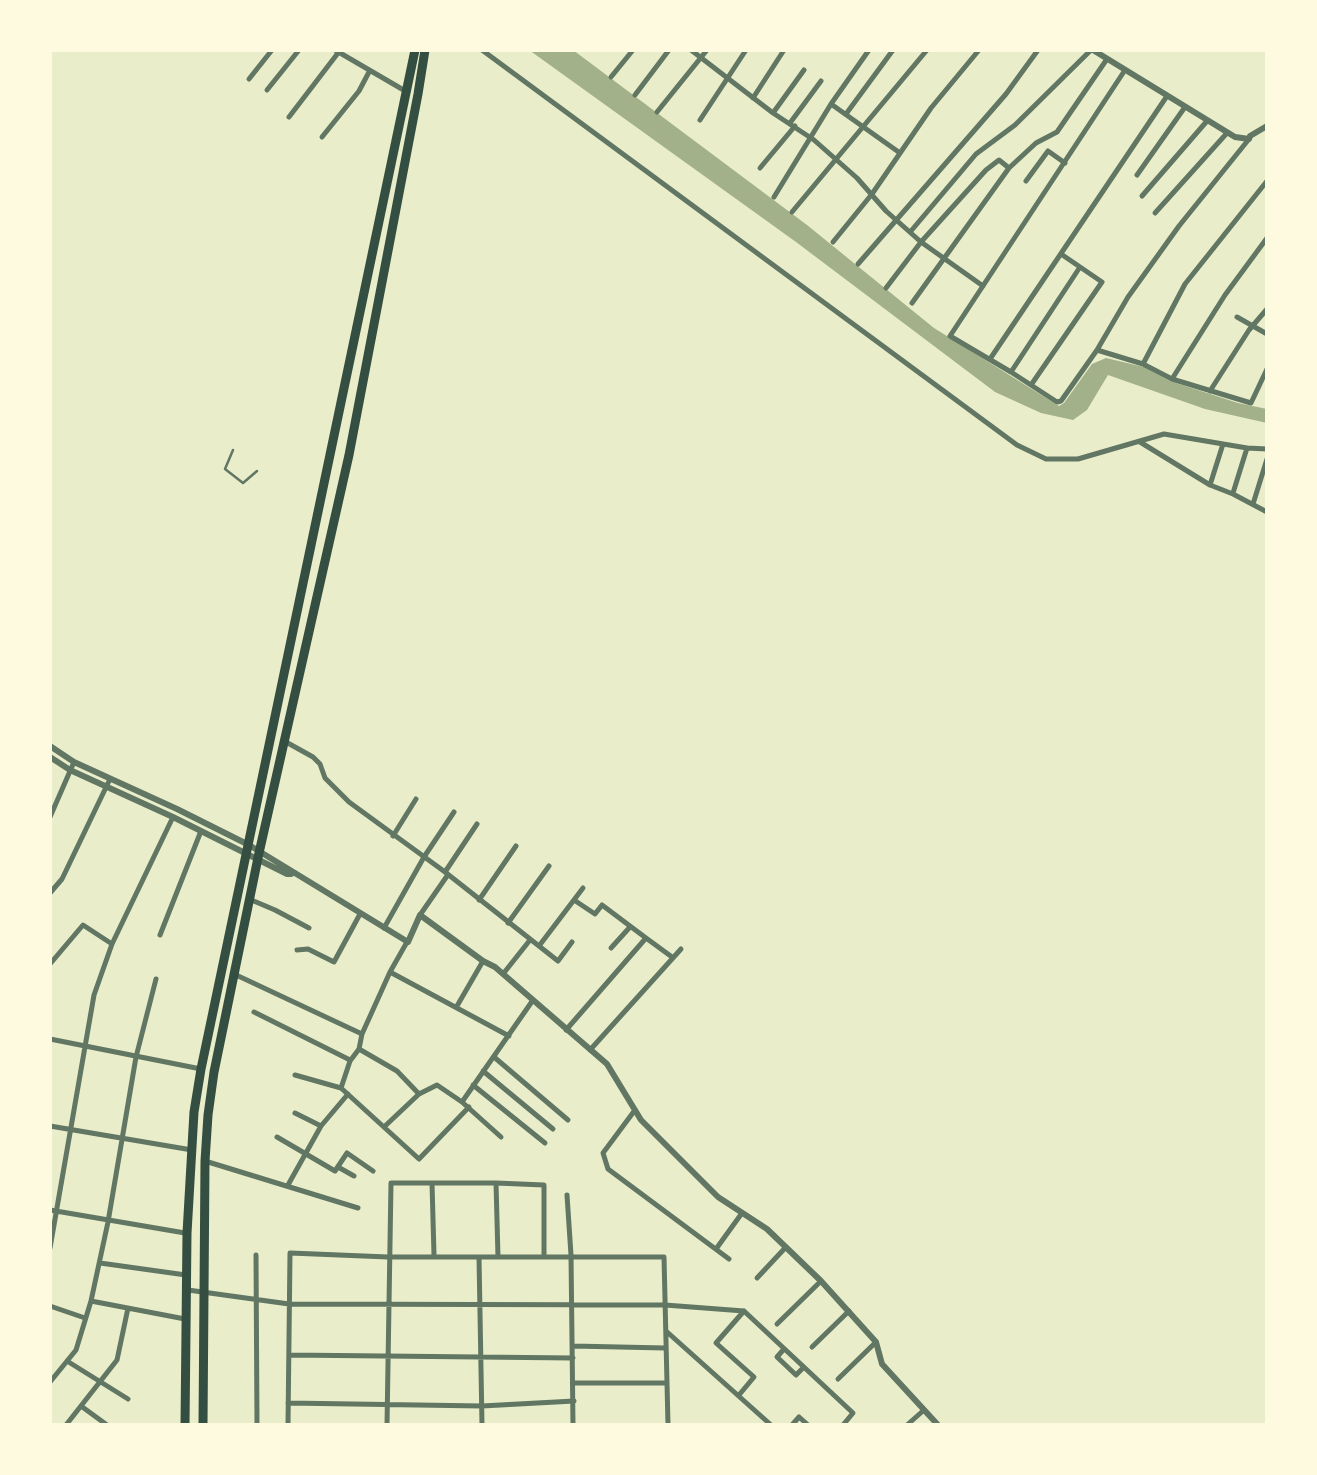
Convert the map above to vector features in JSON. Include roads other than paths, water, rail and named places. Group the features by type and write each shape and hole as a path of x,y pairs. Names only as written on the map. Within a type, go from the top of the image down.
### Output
{"main road":[{"path":"183,1423 187,1233 194,1112 201,1069 415,50"},
{"path":"202,1425 205,1161 210,1094 258,856 349,454 425,50"}],"street":[{"path":"249,79 272,50"},
{"path":"267,90 299,50"},
{"path":"482,50 1017,446 1046,459 1078,459 1164,434 1267,448"},
{"path":"611,77 632,50"},
{"path":"634,95 669,50"},
{"path":"691,50 772,113 810,137 921,242 984,286"},
{"path":"656,112 707,50"},
{"path":"700,120 746,50"},
{"path":"753,98 784,50"},
{"path":"774,197 869,50"},
{"path":"846,114 893,50"},
{"path":"792,212 928,50"},
{"path":"834,242 931,108 980,50"},
{"path":"858,264 1006,94 1038,50"},
{"path":"911,231 976,154 1000,139 1092,50 1235,137 1249,139"},
{"path":"289,117 337,51 406,92"},
{"path":"912,303 1009,168 1057,132 1107,59"},
{"path":"772,113 804,70"},
{"path":"1125,70 950,336 1057,402 1098,350 1128,297 1178,226 1250,136 1267,126"},
{"path":"322,137 359,91 369,72"},
{"path":"760,168 821,81"},
{"path":"990,360 1166,96"},
{"path":"832,104 900,153"},
{"path":"1137,175 1185,108"},
{"path":"1142,196 1207,121"},
{"path":"1155,213 1227,132"},
{"path":"1026,182 1048,151 1065,163"},
{"path":"886,288 921,242 986,170 1000,160 1009,168"},
{"path":"1143,364 1185,284 1267,181"},
{"path":"1172,379 1267,238"},
{"path":"1031,384 1102,282 1061,254"},
{"path":"1011,372 1080,267"},
{"path":"1210,392 1267,308"},
{"path":"1237,318 1267,334"},
{"path":"1098,350 1251,404 1267,368"},
{"path":"1140,442 1210,486 1267,512"},
{"path":"1210,486 1224,444"},
{"path":"1233,494 1247,448"},
{"path":"1252,504 1267,459"},
{"path":"284,741 313,757 349,802 558,961 572,942"},
{"path":"50,746 72,766"},
{"path":"50,757 248,849 408,942"},
{"path":"50,817 72,766"},
{"path":"109,782 202,831 248,849"},
{"path":"50,893 62,879 109,782"},
{"path":"393,836 416,799"},
{"path":"384,928 454,812"},
{"path":"50,1248 53,1211 94,995 112,944 173,817"},
{"path":"341,1088 390,972 477,824"},
{"path":"160,935 202,831"},
{"path":"479,900 516,846"},
{"path":"508,922 548,866"},
{"path":"538,946 584,888"},
{"path":"250,899 309,928"},
{"path":"574,900 595,914 602,905 672,957"},
{"path":"298,950 308,949 334,962 360,914"},
{"path":"420,916 503,974 607,1064 641,1120 718,1197 767,1229 820,1281 876,1342 882,1364 938,1425"},
{"path":"50,964 83,925 112,944"},
{"path":"610,948 630,926"},
{"path":"566,1030 646,938"},
{"path":"503,974 530,940"},
{"path":"590,1050 681,949"},
{"path":"456,1007 483,961"},
{"path":"390,972 508,1036"},
{"path":"234,974 362,1034"},
{"path":"50,1382 76,1350 92,1301 136,1057 156,979"},
{"path":"462,1102 533,1000"},
{"path":"254,1012 350,1060"},
{"path":"50,1040 201,1069"},
{"path":"360,1048 396,1071 418,1094"},
{"path":"494,1056 568,1120"},
{"path":"483,1071 553,1129"},
{"path":"296,1075 341,1088 419,1159 468,1107"},
{"path":"384,1128 418,1094 437,1085 501,1137"},
{"path":"474,1085 544,1144"},
{"path":"288,1185 321,1126 348,1094"},
{"path":"635,1110 603,1153 608,1169 729,1259"},
{"path":"295,1113 321,1126"},
{"path":"50,1126 192,1150"},
{"path":"277,1137 334,1171 346,1153 373,1170"},
{"path":"205,1161 358,1208"},
{"path":"338,1167 354,1176"},
{"path":"386,1425 392,1183 544,1184 544,1256"},
{"path":"432,1183 434,1256"},
{"path":"496,1184 498,1257"},
{"path":"567,1195 574,1425"},
{"path":"53,1211 187,1233"},
{"path":"716,1249 742,1212"},
{"path":"758,1278 786,1247"},
{"path":"288,1425 290,1254 664,1257 668,1425"},
{"path":"256,1255 257,1425"},
{"path":"479,1257 482,1425"},
{"path":"100,1264 186,1275"},
{"path":"777,1324 820,1281"},
{"path":"185,1290 289,1304 665,1305 744,1311 853,1413 843,1425"},
{"path":"92,1301 185,1318"},
{"path":"50,1306 84,1318"},
{"path":"66,1425 117,1360 128,1308"},
{"path":"738,1396 754,1376 716,1343 744,1311"},
{"path":"812,1348 849,1311"},
{"path":"666,1331 771,1425"},
{"path":"838,1379 876,1342"},
{"path":"573,1346 666,1348"},
{"path":"289,1355 573,1358"},
{"path":"67,1361 128,1399"},
{"path":"573,1383 667,1383"},
{"path":"288,1404 482,1406 574,1401"},
{"path":"81,1406 106,1425"},
{"path":"907,1425 924,1410"},
{"path":"792,1425 799,1416 808,1425"}],"lane":[{"path":"232,450 225,469 242,483 257,471"}]}
